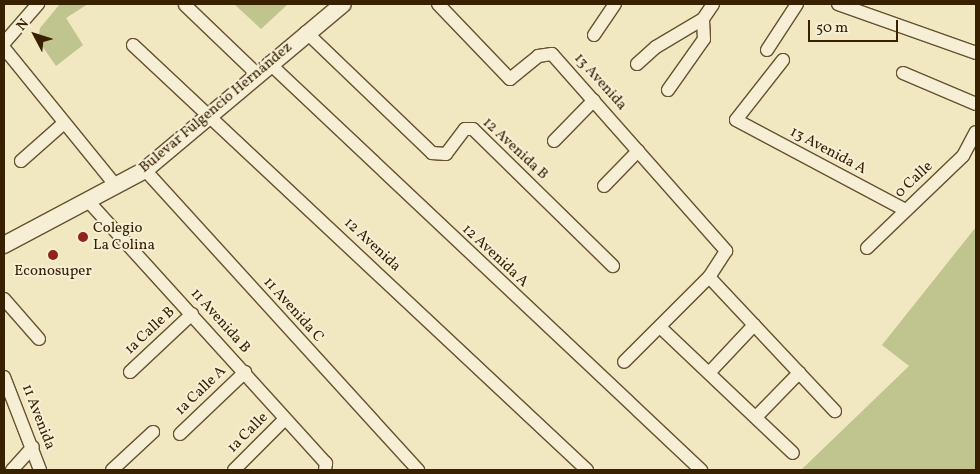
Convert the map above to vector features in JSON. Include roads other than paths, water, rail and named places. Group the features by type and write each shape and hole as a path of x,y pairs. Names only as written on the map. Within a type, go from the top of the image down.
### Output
{"street":[{"path":"4,43 38,4"},
{"name":"Bulevar Fulgencio Hernández","path":"4,245 89,202 145,170 269,63 343,4"},
{"name":"13 Avenida","path":"438,4 504,76 516,78 545,52 552,54 726,251 709,277"},
{"path":"594,35 615,4"},
{"path":"637,64 656,47 703,19 713,4"},
{"path":"767,50 797,4"},
{"path":"838,4 976,54"},
{"path":"185,5 257,74"},
{"path":"668,90 704,39 703,19"},
{"name":"12 Avenida B","path":"306,32 432,153 446,154 465,130 473,129 613,266"},
{"name":"12 Avenida","path":"133,45 209,114 587,470"},
{"path":"4,48 116,187"},
{"name":"13 Avenida A","path":"783,60 736,120 905,210"},
{"name":"12 Avenida A","path":"269,63 700,470"},
{"path":"903,73 976,104"},
{"path":"554,141 594,100"},
{"path":"21,162 64,123"},
{"name":"0 Calle","path":"867,248 963,156 976,132"},
{"path":"604,186 638,150"},
{"name":"11 Avenida C","path":"145,170 418,470"},
{"name":"11 Avenida B","path":"89,202 245,372 326,467"},
{"path":"624,362 709,277 835,411"},
{"path":"4,299 39,339"},
{"name":"1a Calle B","path":"130,372 192,314"},
{"path":"709,373 754,324"},
{"path":"660,327 793,452"},
{"name":"1a Calle A","path":"180,434 245,372"},
{"path":"756,417 799,373"},
{"name":"11 Avenida","path":"4,377 33,447 40,470"},
{"name":"1a Calle","path":"234,470 285,419"},
{"path":"112,470 153,432"},
{"path":"12,470 33,447"}],"place":[{"name":"Colegio La Colina","path":"83,237"},
{"name":"Econosuper","path":"53,255"}]}
